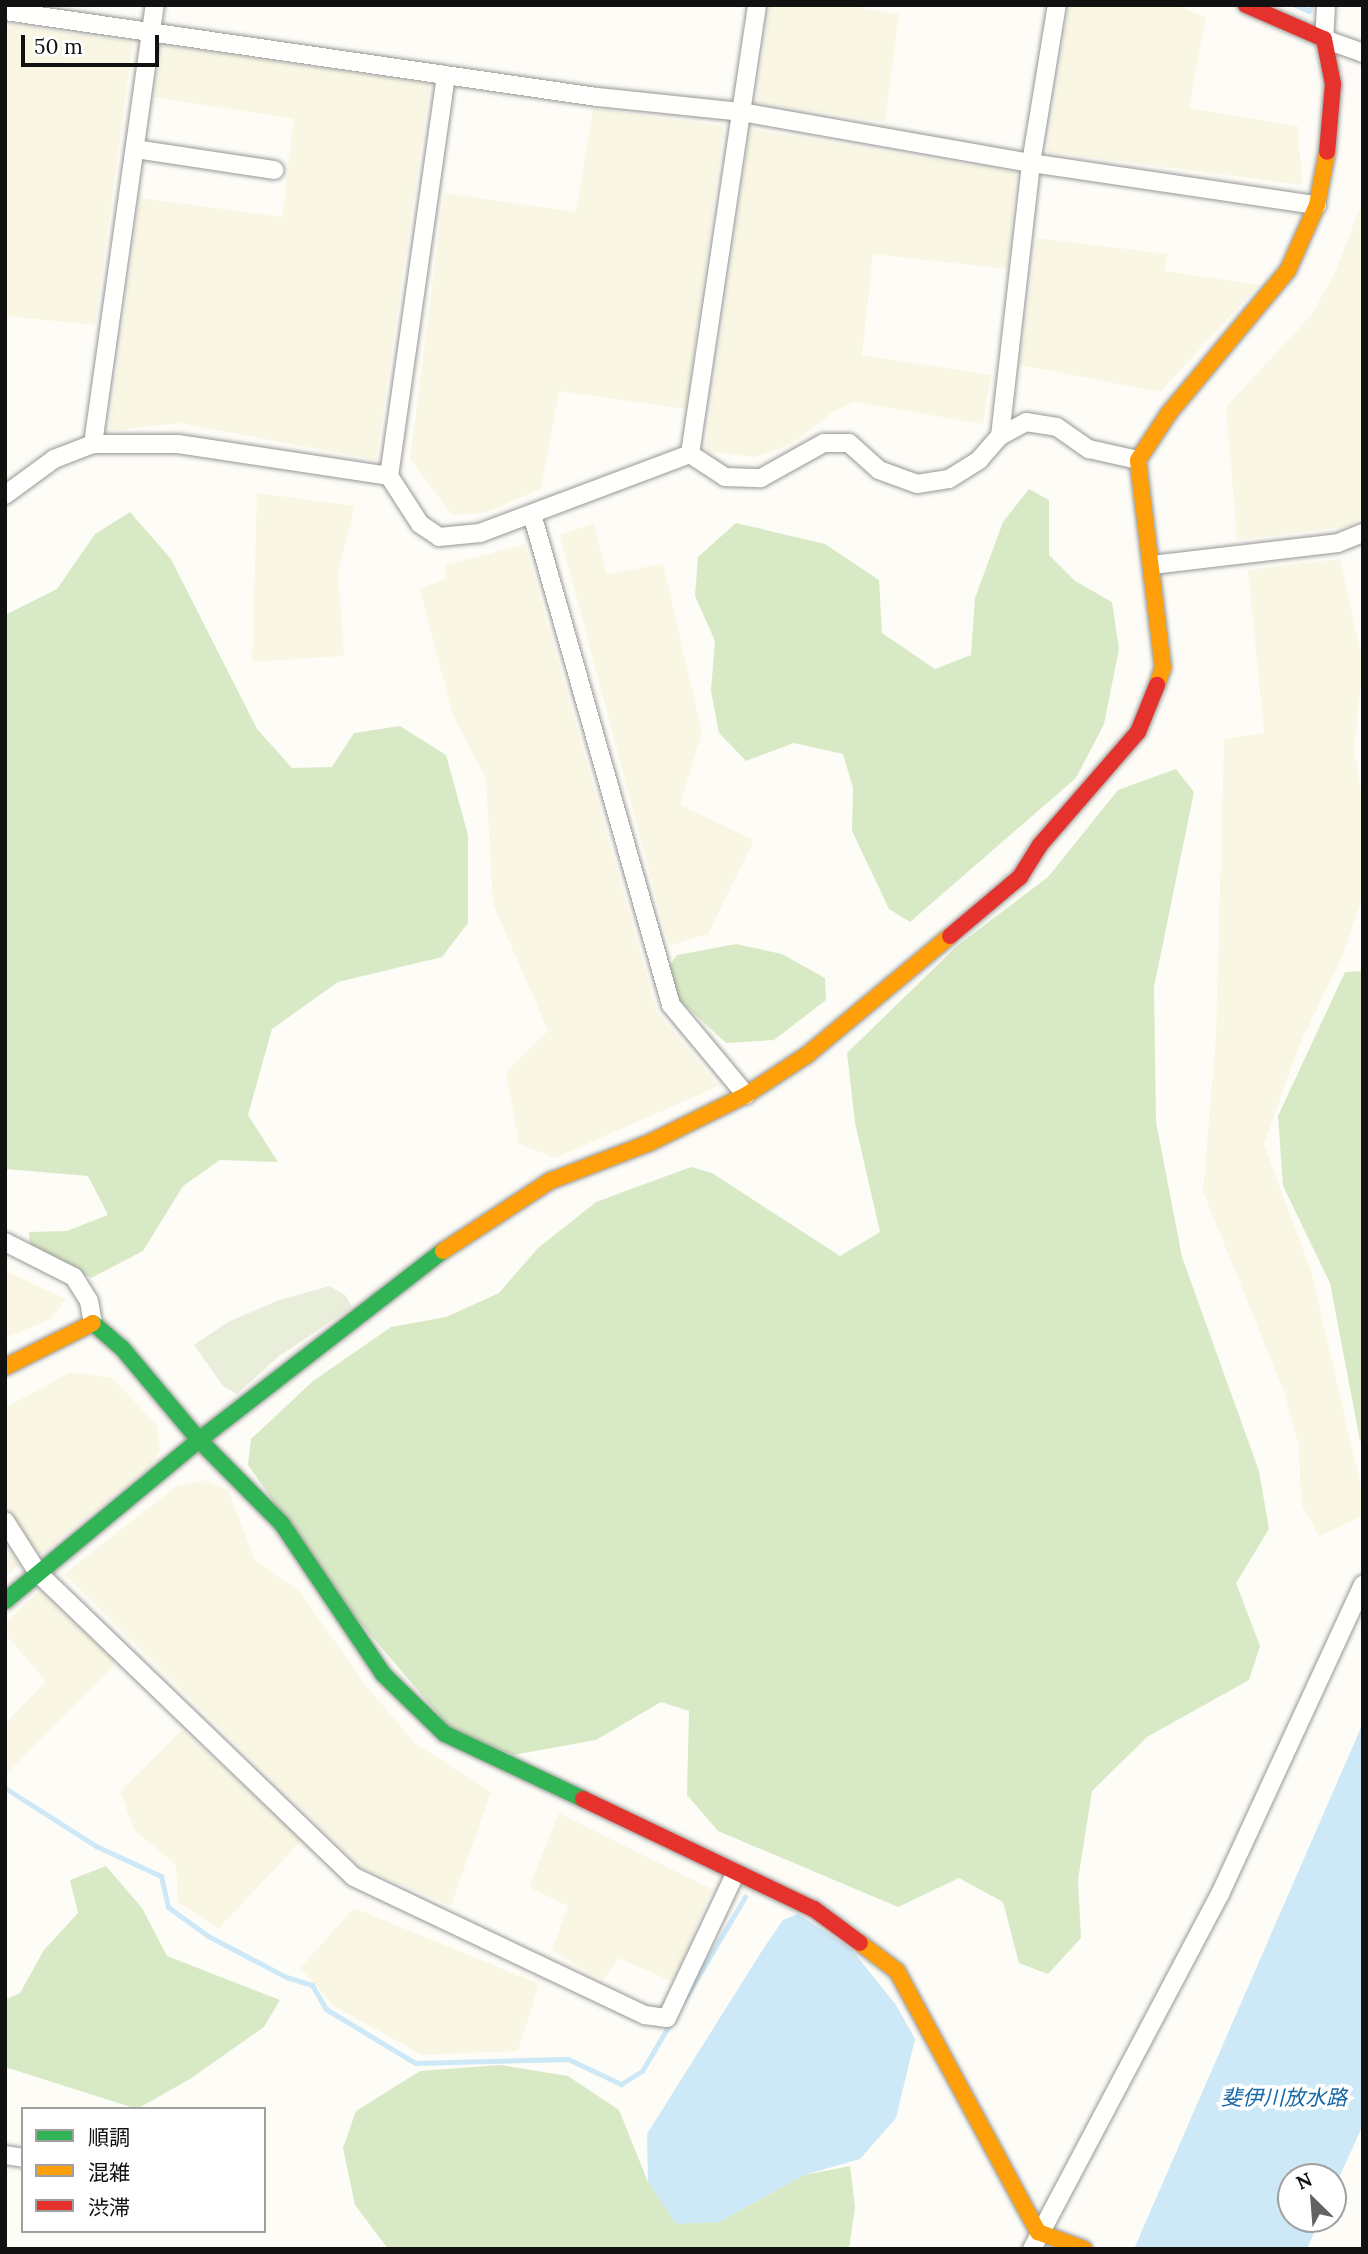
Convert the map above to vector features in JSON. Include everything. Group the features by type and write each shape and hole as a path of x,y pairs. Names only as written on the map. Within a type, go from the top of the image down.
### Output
{"street":[{"path":"93,444 155,5"},
{"path":"690,454 757,5"},
{"path":"1000,436 1031,163 1057,5"},
{"path":"1246,5 1363,53"},
{"path":"5,1601 199,1440 480,1225 550,1181 649,1143 746,1095 807,1055 1020,877 1040,845 1138,732 1163,668 1138,460 1169,413 1288,270 1317,205 1325,175 1333,84 1324,39 1326,5"},
{"path":"5,11 446,76 741,113 1031,163 1317,205"},
{"path":"446,76 389,476 420,524 439,537 480,533 690,454"},
{"path":"135,149 274,170"},
{"path":"690,454 725,477 761,478 824,443 849,443 879,470 917,484 949,480 979,460 1000,436 1026,422 1057,427 1089,449 1138,460"},
{"path":"5,495 54,458 93,444 178,444 389,476"},
{"path":"532,514 671,1005 746,1095"},
{"path":"1152,565 1338,543 1363,533"},
{"path":"5,1242 74,1277 89,1301 93,1323 122,1348 199,1440 282,1524 383,1674 445,1734 735,1874 814,1909 897,1971 1035,2240"},
{"path":"5,1367 93,1323"},
{"path":"5,1521 38,1573 354,1877 645,2015 667,2018 735,1874"},
{"path":"1035,2240 1220,1895 1363,1584"},
{"path":"1035,2240 1079,2247"}],"shaded area":[{"path":"770,5 844,5 899,14 885,122 756,102"},
{"path":"1069,5 1175,5 1206,17 1189,108 1298,126 1302,185 1047,152"},
{"path":"5,24 133,42 95,325 5,316"},
{"path":"162,45 430,84 376,460 180,423 109,431 140,198 282,217 294,119 154,97"},
{"path":"593,109 724,126 686,409 559,391 541,489 484,513 452,515 410,459 444,193 576,212"},
{"path":"750,129 1016,173 1008,269 873,254 862,355 991,375 983,424 854,402 836,410 791,444 755,457 705,451"},
{"path":"1363,200 1363,516 1351,526 1237,540 1226,407 1313,313 1336,270"},
{"path":"1037,238 1167,254 1165,271 1259,285 1160,392 1020,365"},
{"path":"257,493 355,506 338,572 344,656 252,662"},
{"path":"594,523 606,574 663,564 702,732 680,805 754,840 708,934 669,946 560,535"},
{"path":"525,544 657,1012 719,1086 555,1158 519,1144 506,1072 548,1031 493,904 486,779 452,713 420,589 446,579 446,565"},
{"path":"1340,559 1363,662 1354,748 1363,803 1363,894 1342,957 1299,1046 1264,1144 1312,1274 1363,1496 1363,1516 1319,1536 1301,1503 1299,1446 1284,1392 1203,1192 1216,1037 1224,739 1264,733 1248,570"},
{"path":"5,1271 66,1299 51,1319 5,1338"},
{"path":"71,1372 112,1378 157,1425 160,1450 150,1466 40,1555 5,1503 5,1408"},
{"path":"205,1480 228,1490 255,1560 300,1592 366,1686 416,1744 491,1792 451,1906 362,1868 64,1574 177,1486"},
{"path":"5,1545 19,1565 5,1577"},
{"path":"40,1590 116,1663 5,1776 5,1724 46,1681 5,1634 5,1623"},
{"path":"182,1730 302,1840 219,1928 178,1903 176,1865 134,1830 120,1791"},
{"path":"559,1813 712,1889 672,1982 619,1958 603,1980 552,1951 568,1906 529,1887"},
{"path":"354,1908 539,1984 518,2051 422,2055 334,2006 300,1968"}],"green space":[{"path":"1029,489 1049,500 1049,555 1075,581 1112,602 1119,649 1104,724 1076,778 910,922 889,909 852,831 853,788 843,754 794,743 746,761 719,733 711,691 715,641 695,596 698,557 736,523 825,544 879,580 882,633 935,669 971,655 975,598 1003,522"},
{"path":"130,512 171,559 257,729 292,768 332,767 354,733 400,726 446,755 468,835 468,923 442,957 338,982 272,1029 248,1115 278,1162 220,1160 183,1186 143,1251 91,1278 30,1244 29,1232 67,1231 108,1215 88,1176 5,1169 5,615 57,589 95,534"},
{"path":"1176,769 1194,792 1154,987 1156,1122 1182,1257 1259,1471 1269,1529 1236,1583 1260,1646 1249,1680 1147,1737 1092,1791 1078,1880 1081,1938 1048,1974 1019,1963 1003,1902 959,1878 898,1907 718,1831 687,1795 689,1711 661,1702 596,1740 513,1755 451,1729 351,1612 248,1465 251,1439 313,1381 391,1327 446,1317 499,1293 538,1248 596,1202 691,1167 712,1173 840,1256 880,1232 855,1123 847,1053 957,946 1048,877 1118,790"},
{"path":"736,944 782,954 825,978 826,1000 774,1040 726,1043 678,999 665,972 677,955"},
{"path":"1363,971 1363,1440 1360,1441 1330,1283 1283,1186 1278,1116 1345,972"},
{"path":"329,1286 345,1295 352,1307 278,1357 237,1394 223,1386 194,1345 228,1322 277,1301"},
{"path":"106,1866 142,1908 167,1956 280,2000 264,2027 190,2079 141,2107 131,2107 5,2067 5,2000 20,1993 44,1950 78,1913 70,1880"},
{"path":"500,2065 568,2076 619,2110 648,2182 719,2222 804,2175 850,2166 855,2207 849,2249 388,2249 355,2205 343,2148 356,2111 420,2071"}],"water":[{"name":"斐伊川放水路","path":"1363,1723 1363,2125 1346,2163 1277,2163 1277,2233 1314,2233 1307,2249 1134,2249"},
{"path":"798,1914 851,1949 896,2005 915,2039 896,2118 860,2159 804,2175 719,2222 676,2224 648,2182 647,2134 765,1946 783,1920"}],"waterway":[{"path":"1295,5 1309,11 1311,5"},
{"path":"5,1788 96,1846 161,1876 168,1907 208,1936 286,1977 312,1985 326,2009 415,2063 568,2059 621,2084 642,2071 672,2020"},
{"path":"684,2000 745,1897"}],"traffic: fast":[{"path":"5,1601 199,1440 443,1251"},
{"path":"93,1323 122,1348 199,1440 282,1524 383,1674 445,1734 583,1799"}],"traffic: slow":[{"path":"1157,685 1163,668 1138,460 1169,413 1288,270 1317,205 1327,152"},
{"path":"443,1251 550,1181 649,1143 746,1095 807,1055 950,936"},
{"path":"5,1367 93,1323"},
{"path":"860,1943 897,1971 1038,2232 1084,2249"}],"traffic: jam":[{"path":"1246,5 1324,39 1333,84 1327,152"},
{"path":"950,936 1020,877 1040,845 1138,732 1157,685"},
{"path":"583,1799 814,1909 860,1943"}]}
